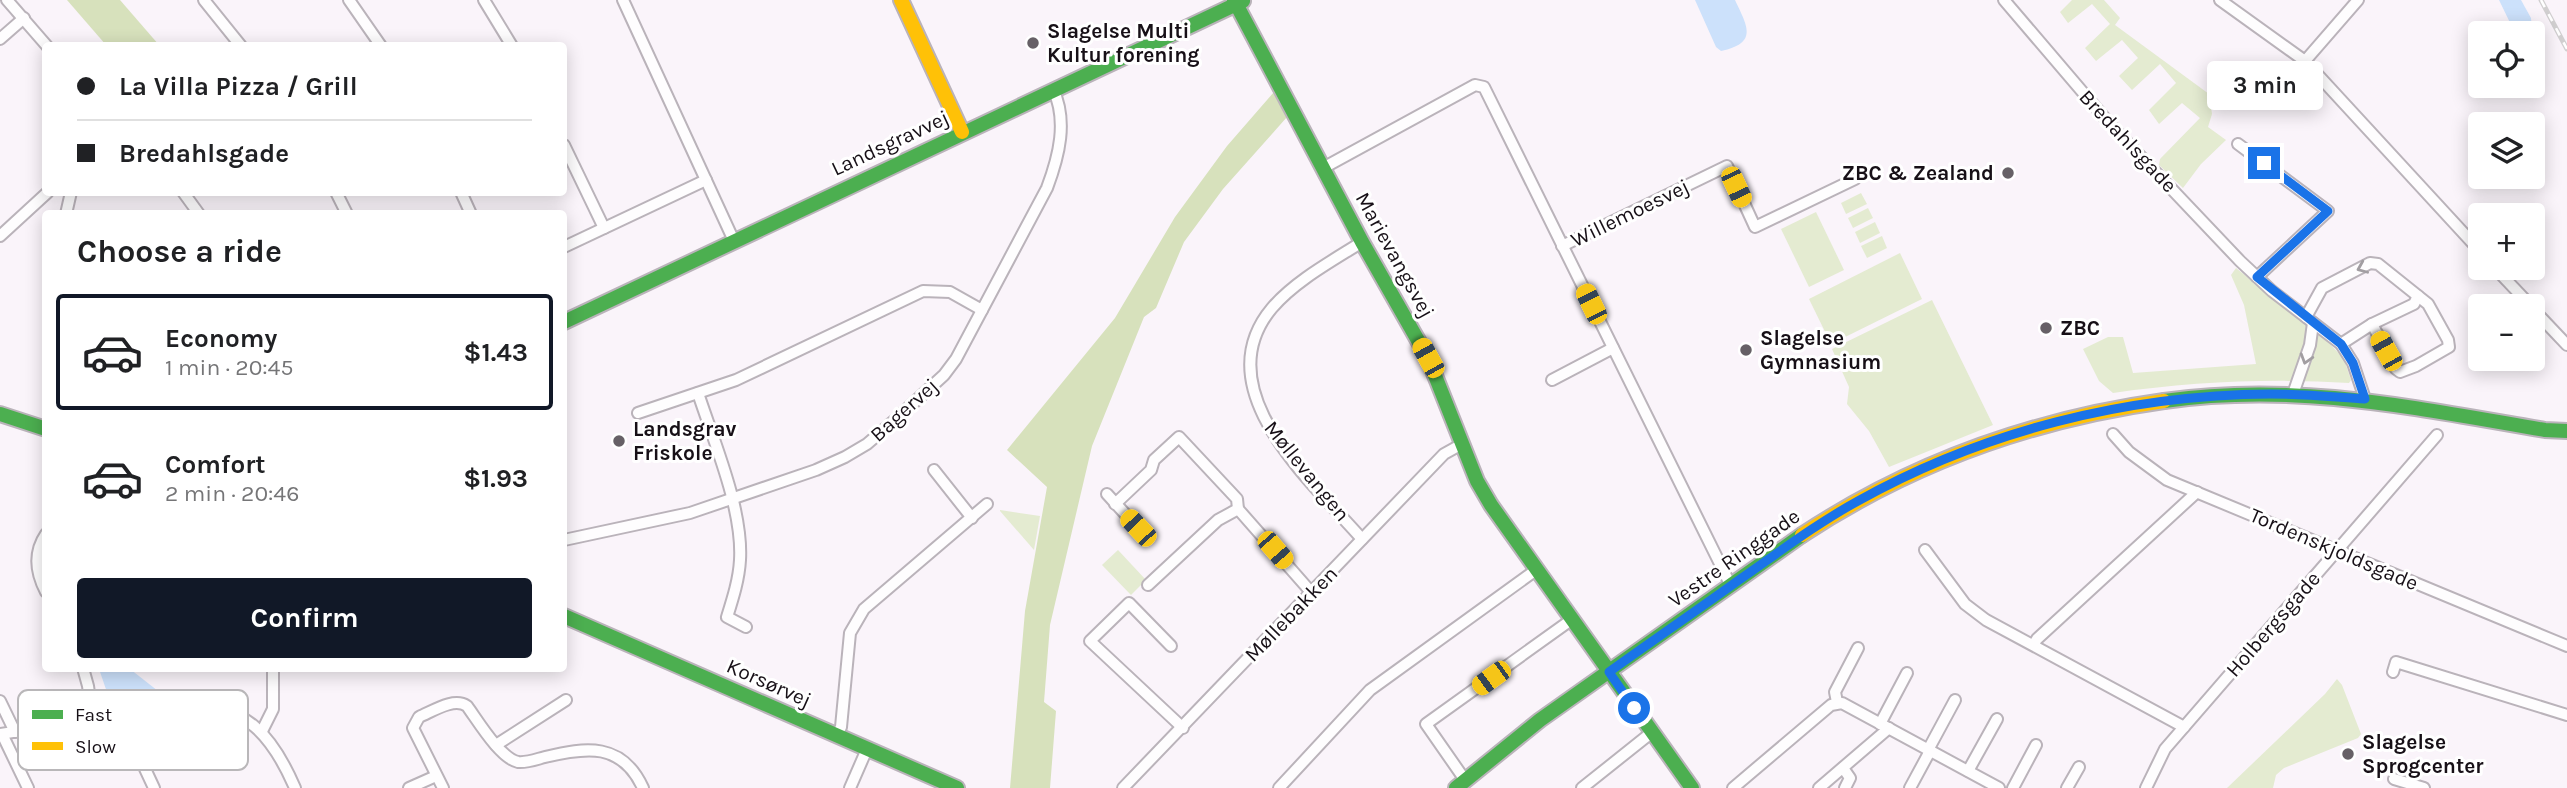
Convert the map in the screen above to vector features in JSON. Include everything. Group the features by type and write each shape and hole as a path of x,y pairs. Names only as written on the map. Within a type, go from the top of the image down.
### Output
{"street":[{"path":"7,0 44,42"},
{"path":"204,0 238,42"},
{"path":"349,0 378,42"},
{"path":"484,0 510,42"},
{"path":"623,0 734,241"},
{"path":"901,0 962,132"},
{"name":"Bredahlsgade","path":"2004,0 2109,123 2257,277 2341,344 2353,363 2365,399"},
{"path":"2220,0 2305,61 2468,238"},
{"path":"2305,61 2358,0"},
{"name":"Landsgravvej","path":"567,321 1238,1"},
{"name":"Marievangsvej","path":"1238,1 1362,242 1428,358 1477,481 1536,570 1692,788"},
{"path":"0,39 24,18"},
{"name":"Willemoesvej","path":"1323,168 1475,85 1481,85 1487,90 1731,586"},
{"name":"Bagervej","path":"567,539 668,519 816,470 867,443 944,375 956,359 1047,188 1054,169 1062,117 1054,89"},
{"path":"2238,144 2328,211 2257,277"},
{"path":"567,151 604,228"},
{"name":"Willemoesvej","path":"1562,246 1727,166 1755,227 1855,179"},
{"path":"567,246 706,180"},
{"path":"0,236 44,196"},
{"name":"Møllevangen","path":"1362,242 1306,279 1270,310 1255,340 1250,369 1254,398 1285,452 1362,538"},
{"path":"2293,394 2311,345 2309,320 2322,288 2370,263 2378,264 2428,304 2448,340 2449,347 2405,372 2400,372 2372,324"},
{"path":"2507,280 2520,294"},
{"path":"638,413 736,380 923,291 950,292 982,310"},
{"path":"2341,344 2372,324 2414,303 2418,296"},
{"path":"2545,321 2567,345"},
{"path":"1552,380 1613,348"},
{"path":"698,393 739,527 740,561 736,588 727,617 746,627"},
{"name":"Vestre Ringgade","path":"1461,784 1609,672 1813,528 1857,501 1955,454 2002,438 2087,414 2152,402 2293,394 2365,399 2532,428 2567,431"},
{"path":"0,414 42,428"},
{"name":"Tordenskjoldsgade","path":"2113,434 2129,452 2167,480 2567,646"},
{"name":"Holbergsgade","path":"2146,788 2158,761 2184,727 2437,435"},
{"path":"1115,504 1151,470 1154,460 1179,437 1237,499 1238,509 1311,592"},
{"name":"Møllebakken","path":"1123,788 1444,454 1462,444"},
{"path":"934,470 972,518"},
{"path":"2034,644 2197,492"},
{"path":"1107,495 1138,528"},
{"path":"837,735 841,727 847,647 855,622 864,610 988,504"},
{"path":"1148,585 1218,520 1238,509"},
{"path":"42,542 37,553 36,566 42,582"},
{"path":"1925,550 1965,604 1986,620 2184,727"},
{"path":"1279,788 1370,690 1536,570"},
{"path":"1171,646 1129,603 1090,642 1183,728"},
{"name":"Korsørvej","path":"567,617 957,788"},
{"path":"1461,784 1426,724 1572,620"},
{"path":"1733,788 1834,704 1835,692 1858,648"},
{"path":"2393,672 2396,662 2567,715"},
{"path":"84,672 89,690"},
{"path":"262,731 273,709 273,672"},
{"path":"1819,788 1884,726 1907,673"},
{"path":"496,745 566,700"},
{"path":"1910,788 1955,700"},
{"path":"0,701 15,732"},
{"path":"443,788 413,728 419,717 455,702 462,702 508,757 519,762 579,749 597,749 613,754 626,764 643,788"},
{"path":"1834,704 1884,726 1968,771 1981,784 1999,788"},
{"path":"1968,771 1997,719"},
{"path":"248,722 262,731 283,761 295,788"},
{"path":"18,732 1,734 18,767"},
{"path":"1583,788 1651,733"},
{"path":"2013,788 2036,745"},
{"path":"850,788 867,749"},
{"path":"2067,788 2079,767"},
{"path":"1843,768 1850,778 1844,788"},
{"path":"20,770 29,788"},
{"path":"146,770 154,788"},
{"path":"409,788 436,776"},
{"path":"2394,779 2424,788"}],"green space":[{"path":"67,0 120,0 156,42 103,42"},
{"path":"2072,0 2104,0 2120,18 2115,25 2209,94 2212,114 2208,127 2226,140 2201,164 2183,188 2159,165 2160,159 2200,118 2182,103 2159,124 2149,110 2176,83 2160,64 2132,90 2119,76 2138,58 2122,40 2096,61 2085,48 2110,24 2092,4 2068,23 2060,12"},
{"path":"1274,92 1287,117 1223,189 1184,242 1156,308 1144,317 1092,446 1050,625 1044,702 1056,711 1050,788 1010,788 1025,611 1047,487 1007,450 1115,318 1175,217 1227,146"},
{"path":"1861,193 1867,204 1846,214 1841,203"},
{"path":"1868,208 1873,218 1853,228 1848,218"},
{"path":"1816,212 1844,270 1809,287 1781,229"},
{"path":"1875,222 1880,233 1860,243 1855,232"},
{"path":"1882,236 1887,248 1867,258 1861,246"},
{"path":"1900,253 1922,299 1831,344 1809,299"},
{"path":"2236,268 2330,344 2344,359 2351,380 2349,383 2231,382 2113,393 2099,381 2083,349 2108,337 2123,337 2133,373 2256,364 2244,305 2231,275"},
{"path":"1932,300 1993,425 1889,467 1869,431 1847,404 1849,387 1832,349"},
{"path":"1000,511 1040,516 1034,550"},
{"path":"1118,550 1146,580 1131,595 1102,565"},
{"path":"2337,679 2342,685 2361,734 2358,738 2284,768 2276,775 2273,788 2227,788 2325,694"}],"water":[{"path":"1695,0 1735,0 1747,32 1741,43 1721,51 1716,47"},
{"path":"2499,0 2521,0 2531,21 2509,21"},
{"path":"100,672 134,672 157,690 106,690"}],"railway":[{"path":"2541,0 2567,49"}],"traffic: fast":[{"path":"1234,0 1362,242 1428,358 1477,481 1491,505 1692,788"},
{"path":"567,321 1243,1"},
{"path":"2164,401 2261,394 2309,396 2402,406 2545,430 2567,431"},
{"path":"0,414 42,428"},
{"path":"1456,788 1540,720 1802,535"},
{"path":"567,617 957,788"}],"traffic: slow":[{"path":"901,0 962,132"},
{"path":"1802,535 1886,486 1976,448 2068,419 2164,401"}],"place":[{"name":"Slagelse Multi Kultur forening","path":"1033,43"},
{"name":"ZBC & Zealand","path":"2008,173"},
{"name":"ZBC","path":"2046,328"},
{"name":"Slagelse Gymnasium","path":"1746,350"},
{"name":"Landsgrav Friskole","path":"619,441"},
{"name":"Slagelse Sprogcenter","path":"2348,754"}],"route":[{"path":"1634,708 1609,672 1813,528 1857,501 1955,454 2087,414 2152,402 2268,394 2365,399 2353,363 2341,344 2257,277 2328,211 2264,163"}]}
